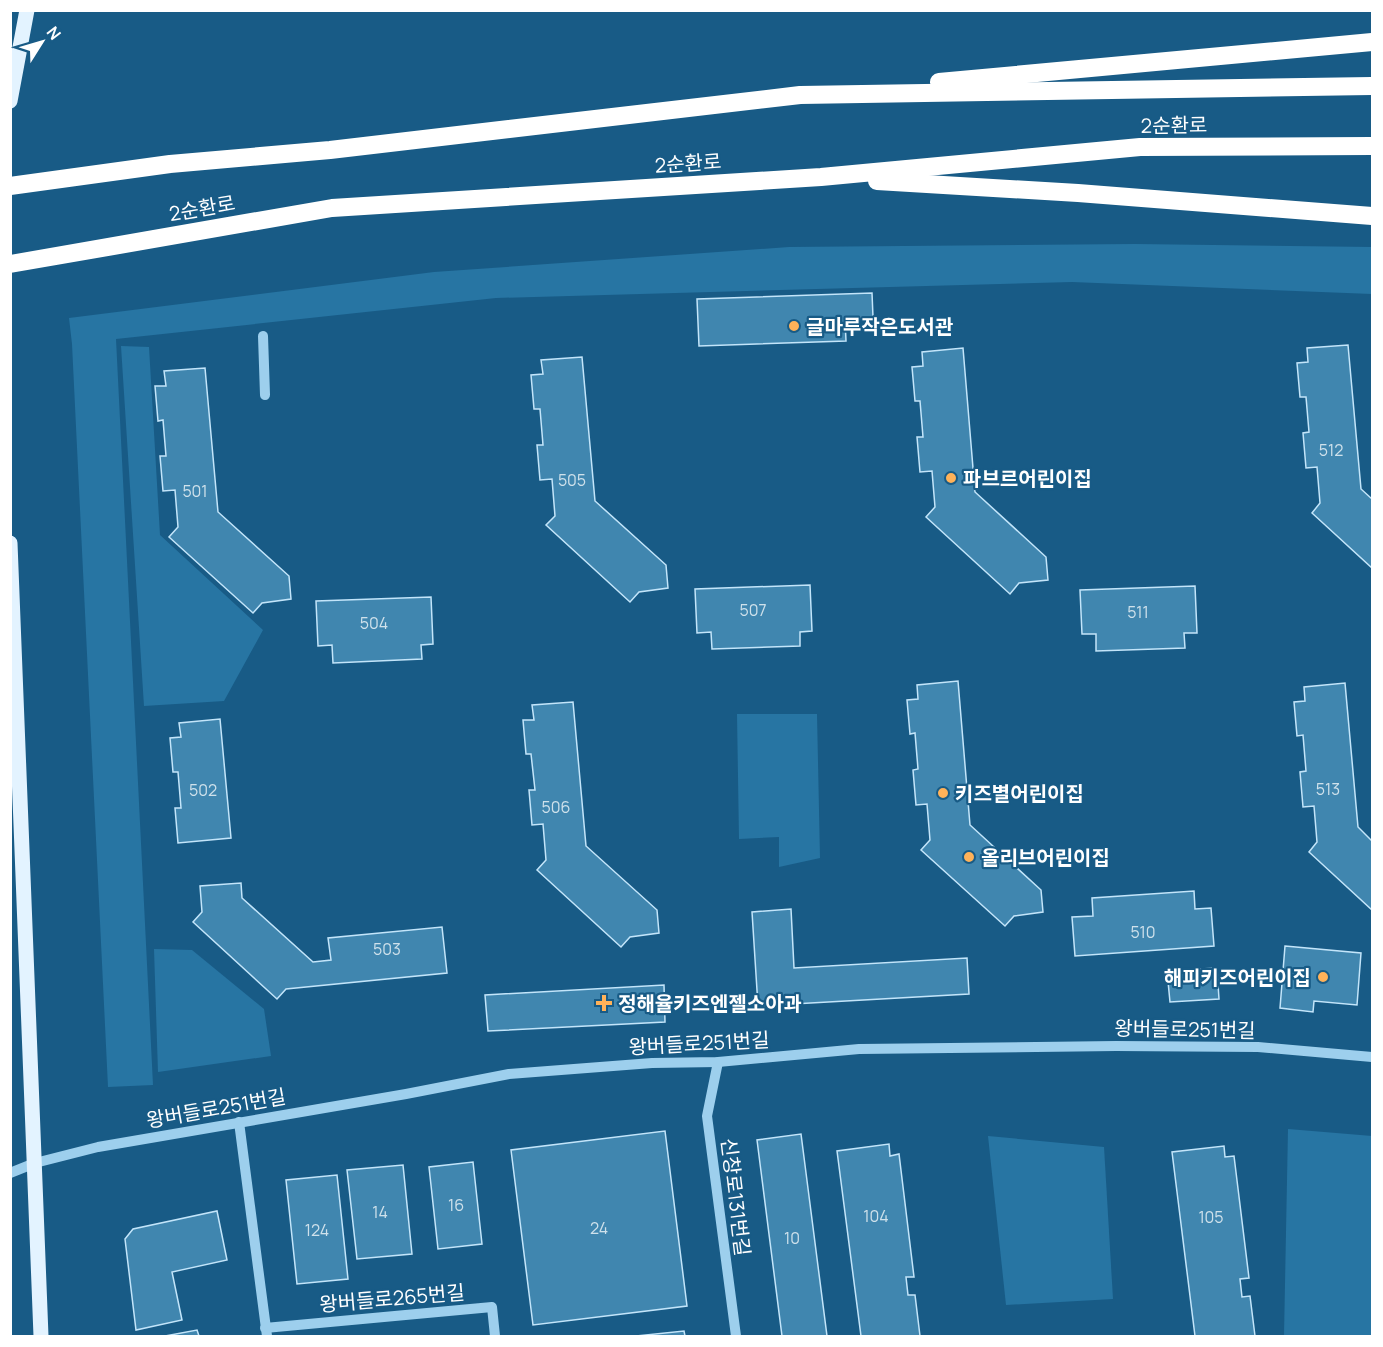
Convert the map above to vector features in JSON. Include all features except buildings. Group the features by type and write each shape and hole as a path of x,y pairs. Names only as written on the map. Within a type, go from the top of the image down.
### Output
{"highway":[{"path":"800,94 1372,42"},
{"name":"2순환로","path":"10,186 170,164 330,150 800,94 1372,86"},
{"name":"2순환로","path":"10,264 332,208 821,177 1140,147 1372,146"},
{"path":"821,177 1078,193 1372,216"}],"main road":[{"path":"10,101 27,10"},
{"path":"10,543 41,1336"}],"street":[{"path":"263,336 265,395"},
{"name":"왕버들로251번길","path":"10,1173 35,1163 98,1147 509,1074 652,1063 718,1062 859,1049 1258,1047 1372,1057"},
{"name":"신창로131번길","path":"718,1062 707,1116 736,1336"},
{"name":"왕버들로265번길","path":"239,1122 266,1332 492,1307 495,1336"}],"shaded area":[{"path":"1135,244 1372,247 1372,294 1072,282 496,298 116,339 153,1085 108,1087 69,318 434,272 789,247"},
{"path":"121,346 149,347 160,535 263,630 224,701 144,706"},
{"path":"737,714 817,714 820,858 779,867 779,837 739,839"},
{"path":"154,949 192,950 264,1009 271,1056 158,1072"},
{"path":"1288,1129 1372,1136 1372,1336 1284,1336"},
{"path":"988,1136 1104,1147 1113,1299 1006,1305"}],"place":[{"name":"글마루작은도서관","path":"794,326"},
{"name":"파브르어린이집","path":"951,478"},
{"name":"키즈별어린이집","path":"943,793"},
{"name":"올리브어린이집","path":"969,857"},
{"name":"해피키즈어린이집","path":"1323,977"},
{"name":"정해율키즈엔젤소아과","path":"604,1003"}]}
